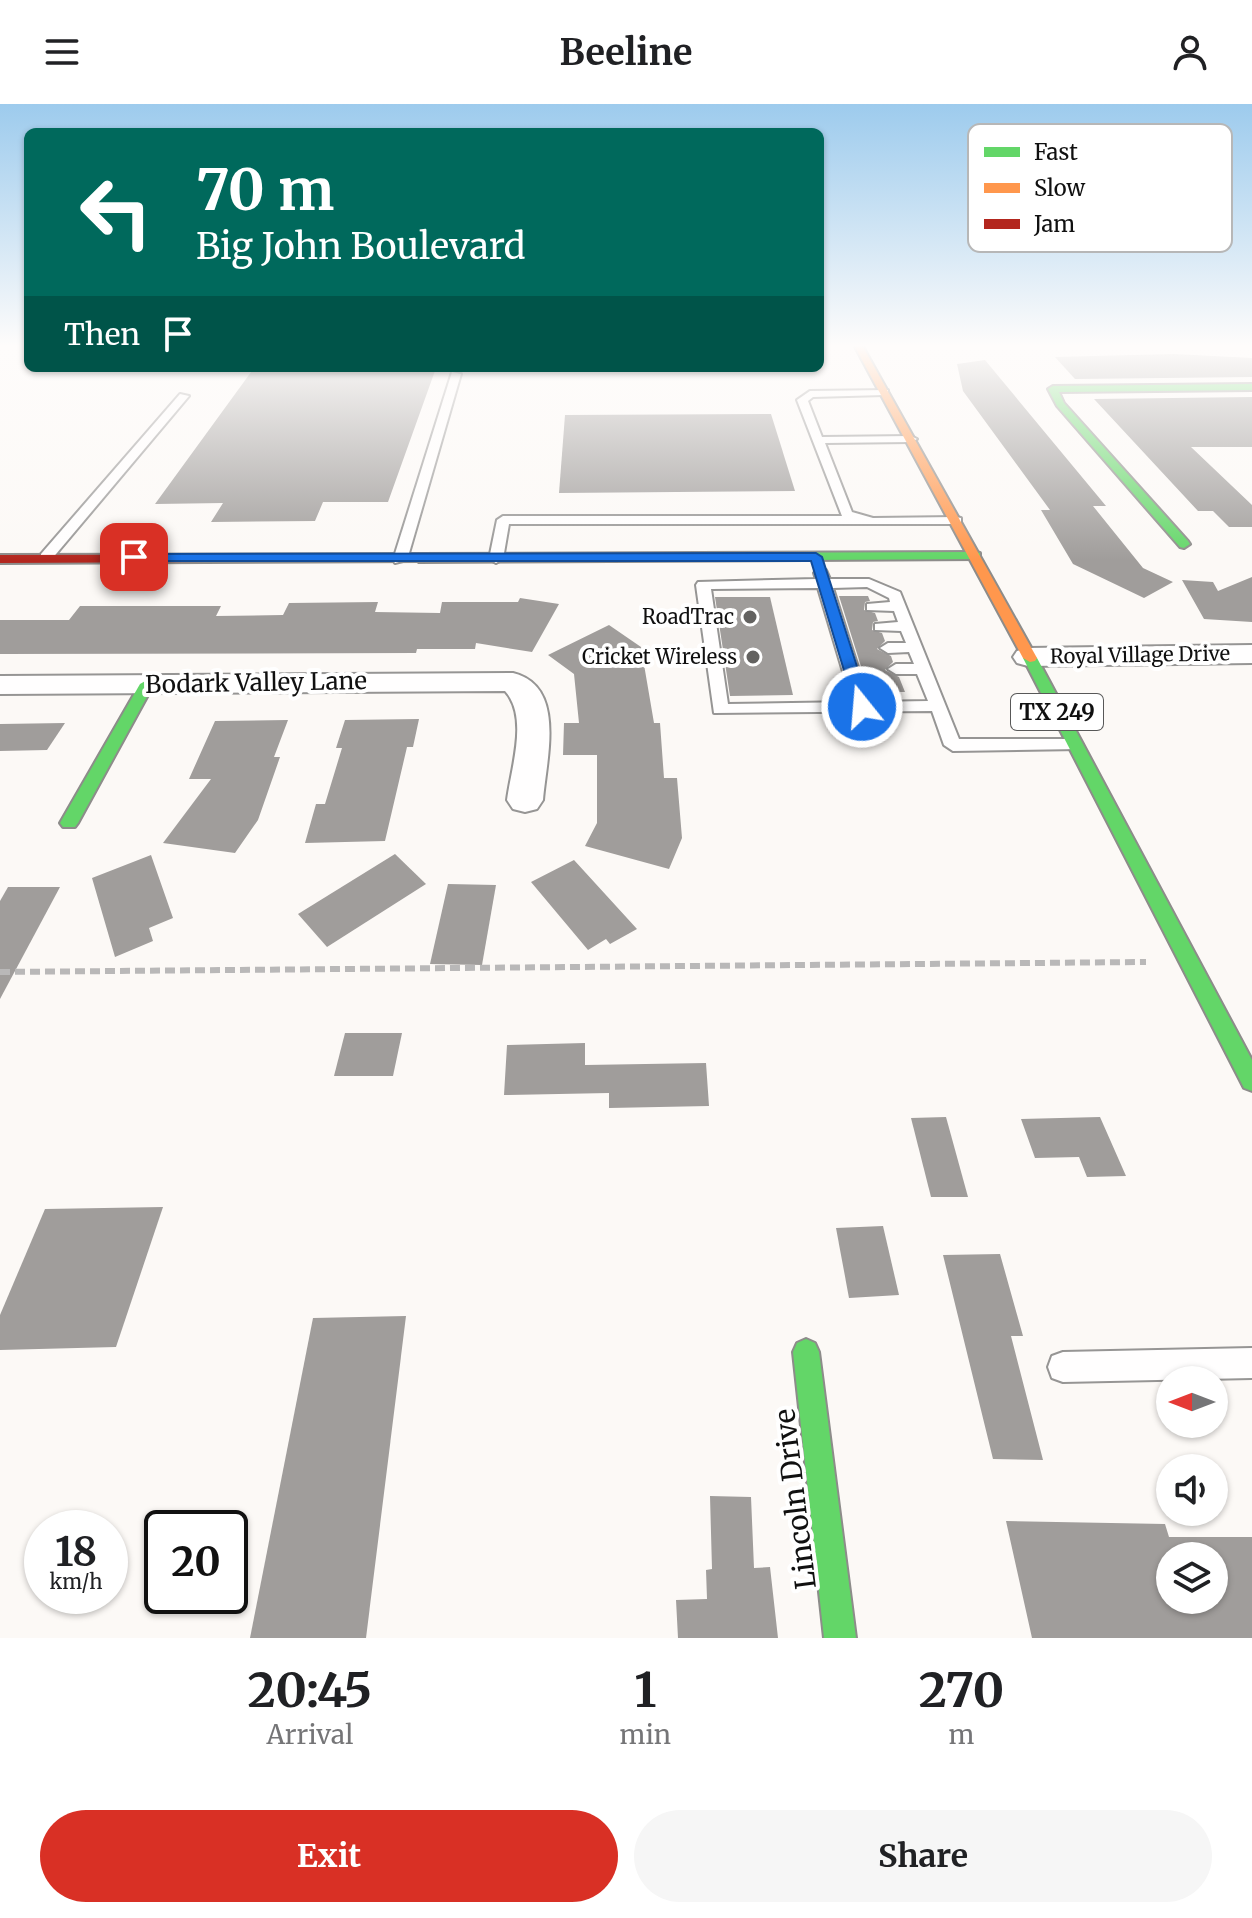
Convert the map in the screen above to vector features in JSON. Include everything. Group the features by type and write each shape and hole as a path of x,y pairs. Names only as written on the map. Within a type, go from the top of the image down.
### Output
{"street":[{"name":"TX 249","path":"898,417 976,556 1252,1081"},
{"path":"1071,417 1184,544"},
{"path":"0,559 976,556"},
{"name":"Royal Village Drive","path":"1028,657 1252,654"},
{"name":"Bodark Valley Lane","path":"0,685 513,682 529,698 534,718 525,800"},
{"path":"69,823 147,684"},
{"name":"Lincoln Drive","path":"806,1352 840,1638"}],"lane":[{"path":"46,557 166,417"},
{"path":"400,560 443,417"},
{"path":"809,417 847,514 858,520"},
{"path":"818,440 911,439"},
{"path":"496,559 503,520 956,521"},
{"path":"816,557 856,669 862,707"},
{"path":"728,558 733,584"},
{"path":"938,706 720,709 703,585 869,583 895,595 908,626 953,745 1074,745"},
{"path":"872,607 900,606"},
{"path":"880,627 908,626"},
{"path":"888,648 916,647"},
{"path":"896,669 924,669"},
{"path":"1063,1367 1252,1363"}],"path":[{"path":"0,972 1187,961"}],"building":[{"path":"219,417 419,417 388,502 323,502 315,521 211,522 223,503 155,504"},
{"path":"565,417 772,417 795,491 559,493"},
{"path":"982,417 1032,417 1106,506 1093,506 1143,568 1173,582 1144,598 1073,564 1041,510 1050,510"},
{"path":"1110,417 1252,417 1252,447 1191,447 1252,505 1252,527 1229,527 1213,511 1198,511"},
{"path":"1252,577 1252,622 1204,619 1182,580 1213,582 1218,591"},
{"path":"839,596 868,596 870,601 865,602 864,610 875,613 878,621 873,622 872,630 882,633 885,641 877,649 891,656 893,662 885,670 899,677 905,692 869,692"},
{"path":"715,597 770,597 793,695 730,696"},
{"path":"520,598 559,604 532,652 476,643 475,649 417,649 416,653 0,654 0,620 69,620 80,606 221,606 216,616 283,615 289,603 378,602 375,612 440,613 442,602 518,602"},
{"path":"609,625 641,647 654,723 660,723 664,778 677,778 682,838 669,869 585,846 597,823 597,755 563,755 564,723 579,723 574,674 548,655"},
{"path":"419,719 413,747 407,747 385,841 305,843 316,804 325,804 342,748 336,748 345,720"},
{"path":"288,720 274,757 280,757 258,820 235,853 163,843 211,779 189,779 215,721"},
{"path":"65,723 47,750 0,751 0,724"},
{"path":"395,854 426,884 327,947 298,914"},
{"path":"151,855 173,918 149,928 153,941 115,957 92,878"},
{"path":"574,860 637,929 610,944 606,939 588,950 531,882"},
{"path":"448,884 496,885 482,965 430,964"},
{"path":"8,887 60,887 0,999 0,901"},
{"path":"345,1033 402,1033 393,1076 334,1076"},
{"path":"585,1043 585,1065 706,1063 709,1106 609,1108 609,1093 504,1095 507,1045"},
{"path":"946,1117 968,1197 931,1197 911,1118"},
{"path":"1100,1117 1126,1176 1087,1177 1079,1157 1035,1158 1021,1119"},
{"path":"163,1207 116,1347 0,1350 0,1315 45,1209"},
{"path":"883,1226 899,1295 849,1298 836,1228"},
{"path":"1000,1254 1023,1336 1011,1336 1043,1460 993,1459 943,1255"},
{"path":"406,1316 366,1638 250,1638 313,1318"},
{"path":"710,1496 751,1497 754,1568 770,1567 778,1638 678,1638 676,1600 707,1599 706,1570 712,1569"},
{"path":"1006,1521 1156,1524 1166,1526 1169,1537 1252,1537 1252,1638 1032,1638"}],"traffic: fast":[{"path":"1071,417 1184,544"},
{"path":"419,558 976,556"},
{"path":"1030,658 1252,1081"},
{"path":"69,823 147,684"},
{"path":"806,1352 840,1638"}],"traffic: slow":[{"path":"897,417 1030,658"}],"traffic: jam":[{"path":"0,559 419,558"}],"place":[{"name":"RoadTrac","path":"750,617"},
{"name":"Cricket Wireless","path":"753,657"}],"route":[{"path":"134,557 424,560 816,557 862,707"}]}
